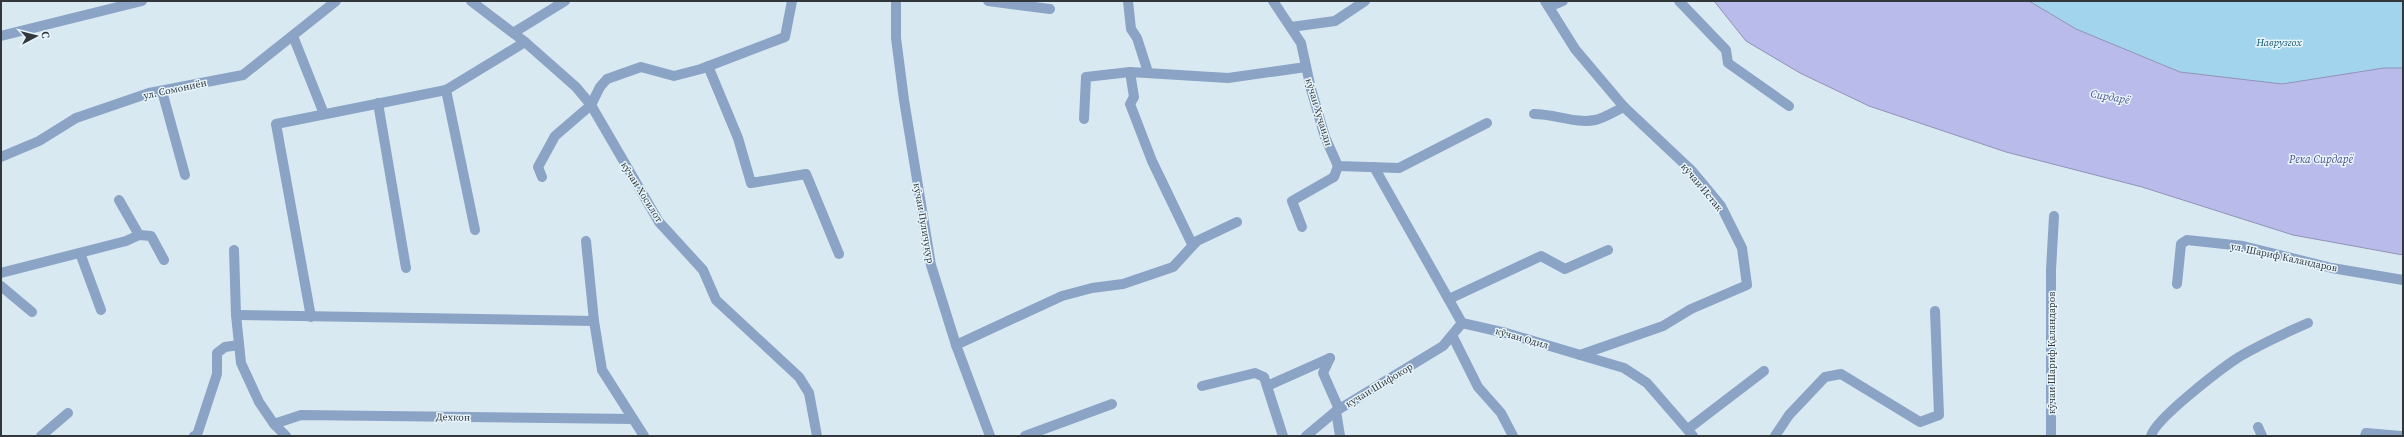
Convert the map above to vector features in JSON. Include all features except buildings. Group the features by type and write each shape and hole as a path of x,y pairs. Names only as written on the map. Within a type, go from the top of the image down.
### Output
{"street":[{"path":"1,36 142,1"},
{"name":"ул. Сомониён","path":"1,156 39,141 76,118 162,91 243,75 336,1"},
{"name":"кӯчаи Хосилот","path":"472,1 525,42 576,87 592,105 658,222 703,270 716,300 799,377 809,393 817,436"},
{"path":"513,33 565,1"},
{"path":"542,176 538,167 555,136 592,105 600,87 607,79 641,67 674,76 708,66 785,37 792,1"},
{"name":"кӯчаи Пуличуқур","path":"896,1 896,38 922,219 931,265 956,345 990,436"},
{"path":"988,1 1050,10"},
{"path":"1128,1 1131,29 1137,38 1148,72"},
{"name":"кӯчаи Хуҷанди","path":"1273,1 1301,43 1325,137 1338,166"},
{"path":"1291,27 1334,21 1365,1"},
{"path":"1547,4 1563,1"},
{"path":"1679,1 1726,50 1728,64 1789,106"},
{"name":"кӯчаи Истак","path":"1547,4 1575,49 1624,107 1692,171 1721,206 1742,248 1746,285 1691,309 1663,326 1580,355"},
{"path":"293,36 324,114"},
{"path":"311,317 276,124 446,90 525,42"},
{"path":"708,66 738,138 751,183 806,174 839,254"},
{"path":"1084,119 1086,77 1130,72 1148,72 1228,78 1306,67"},
{"path":"1130,72 1134,97 1130,104 1152,161 1192,244"},
{"path":"446,90 475,230"},
{"path":"162,91 185,174"},
{"path":"378,103 406,268"},
{"path":"1534,114 1558,116 1578,121 1596,120 1624,107"},
{"path":"1302,227 1292,201 1334,177 1338,166 1399,168 1487,123"},
{"path":"1374,167 1462,323 1453,337 1478,387 1501,413 1513,436"},
{"path":"119,200 139,235"},
{"name":"кӯчаи Шариф Қаландаров","path":"2051,436 2051,270 2054,216"},
{"path":"956,345 1062,296 1092,288 1123,284 1173,266 1192,244 1237,222"},
{"path":"1,273 80,253 139,235 151,236 164,260"},
{"path":"586,240 594,322 602,370 644,436"},
{"name":"ул. Шариф Каландаров","path":"2178,284 2181,244 2187,240 2243,246 2332,268 2403,280"},
{"path":"234,250 236,315 241,363 259,402 274,424 286,436"},
{"path":"1448,299 1541,256 1565,269 1608,250"},
{"path":"80,253 101,310"},
{"path":"1,286 32,312"},
{"path":"1775,436 1789,415 1825,377 1841,374 1920,422 1939,415 1935,311"},
{"path":"236,315 594,322"},
{"name":"кӯчаи Одил","path":"1462,323 1624,368 1641,379 1690,433 1764,371"},
{"path":"2151,436 2152,431 2169,412 2239,358 2280,335 2308,323"},
{"name":"кучаи Шифокор","path":"1306,436 1337,410 1443,346 1453,337"},
{"path":"194,436 197,434 217,374 217,353 225,347 239,345"},
{"path":"1267,386 1330,358 1323,372 1337,410 1340,436"},
{"path":"1202,386 1255,373 1264,377 1283,436"},
{"path":"1025,436 1112,404"},
{"path":"41,436 68,413"},
{"name":"Дехкон","path":"274,424 301,415 633,419"},
{"path":"2365,436 2366,433 2400,436"}],"green space":[{"name":"Наврузгох","path":"2029,1 2403,1 2403,68 2384,68 2282,84 2180,72 2076,29"}],"water":[{"name":"Река Сирдарё","path":"1714,1 2029,1 2076,29 2180,72 2282,84 2384,68 2403,68 2403,255 2293,235 2142,187 2006,152 1869,106 1800,73 1746,41"}],"water label":[{"name":"Сирдарё","path":"2110,97"}]}
